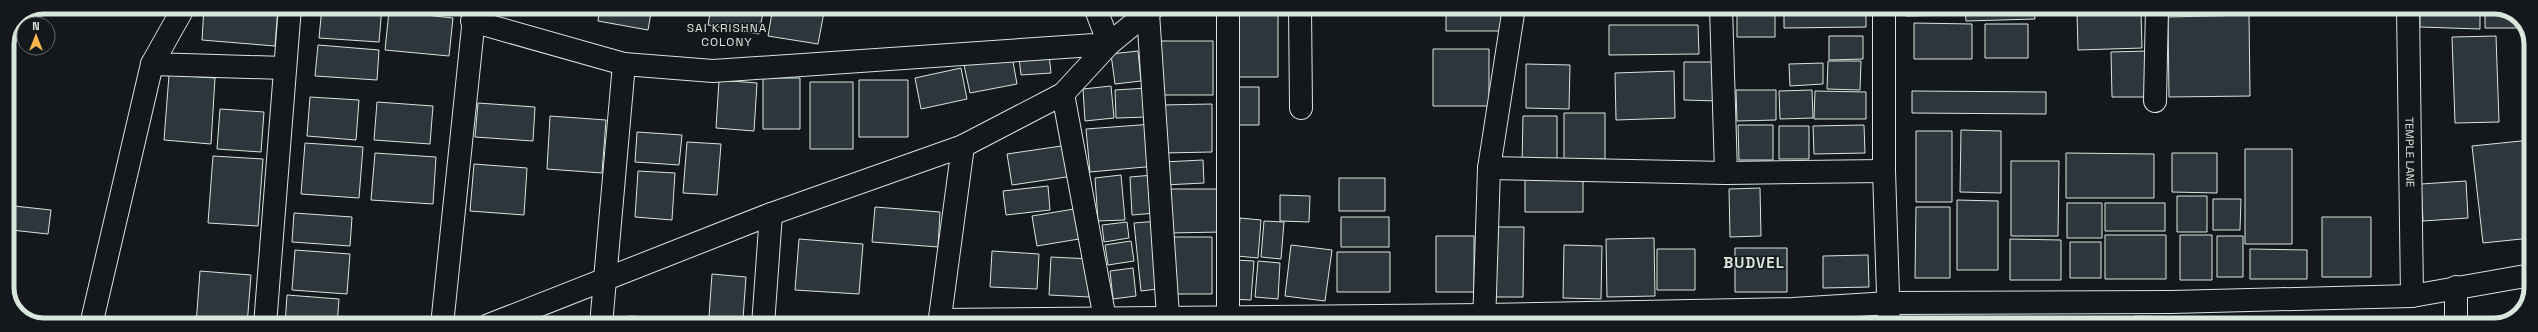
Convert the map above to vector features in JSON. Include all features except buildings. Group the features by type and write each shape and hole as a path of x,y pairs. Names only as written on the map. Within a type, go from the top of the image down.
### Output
{"street":[{"path":"93,318 152,64 180,14"},
{"path":"266,318 289,14"},
{"path":"443,318 473,14 624,64 713,71 1109,44"},
{"path":"1098,14 1109,44"},
{"path":"507,318 771,214 963,146 1063,94 1109,44 1146,14"},
{"path":"1151,14 1168,316"},
{"path":"1126,318 1168,316 1228,318 1228,14"},
{"path":"1300,14 1301,108"},
{"path":"1484,318 1489,168 1513,14"},
{"path":"1721,14 1726,173"},
{"path":"1884,14 1884,171 1889,318"},
{"path":"2155,101 2156,14"},
{"name":"TEMPLE LANE","path":"2408,14 2412,296"},
{"path":"152,64 284,68"},
{"path":"602,318 624,64"},
{"path":"1063,94 1105,318"},
{"path":"940,318 963,146"},
{"path":"1489,168 1726,173 1884,171"},
{"path":"763,318 771,214"},
{"path":"1690,318 1793,317 1889,303 2171,302 2412,296 2524,276"},
{"path":"2456,287 2456,318"}],"district":[{"name":"SAI KRISHNA COLONY","path":"727,35"},
{"name":"BUDVEL","path":"1754,262"}]}
